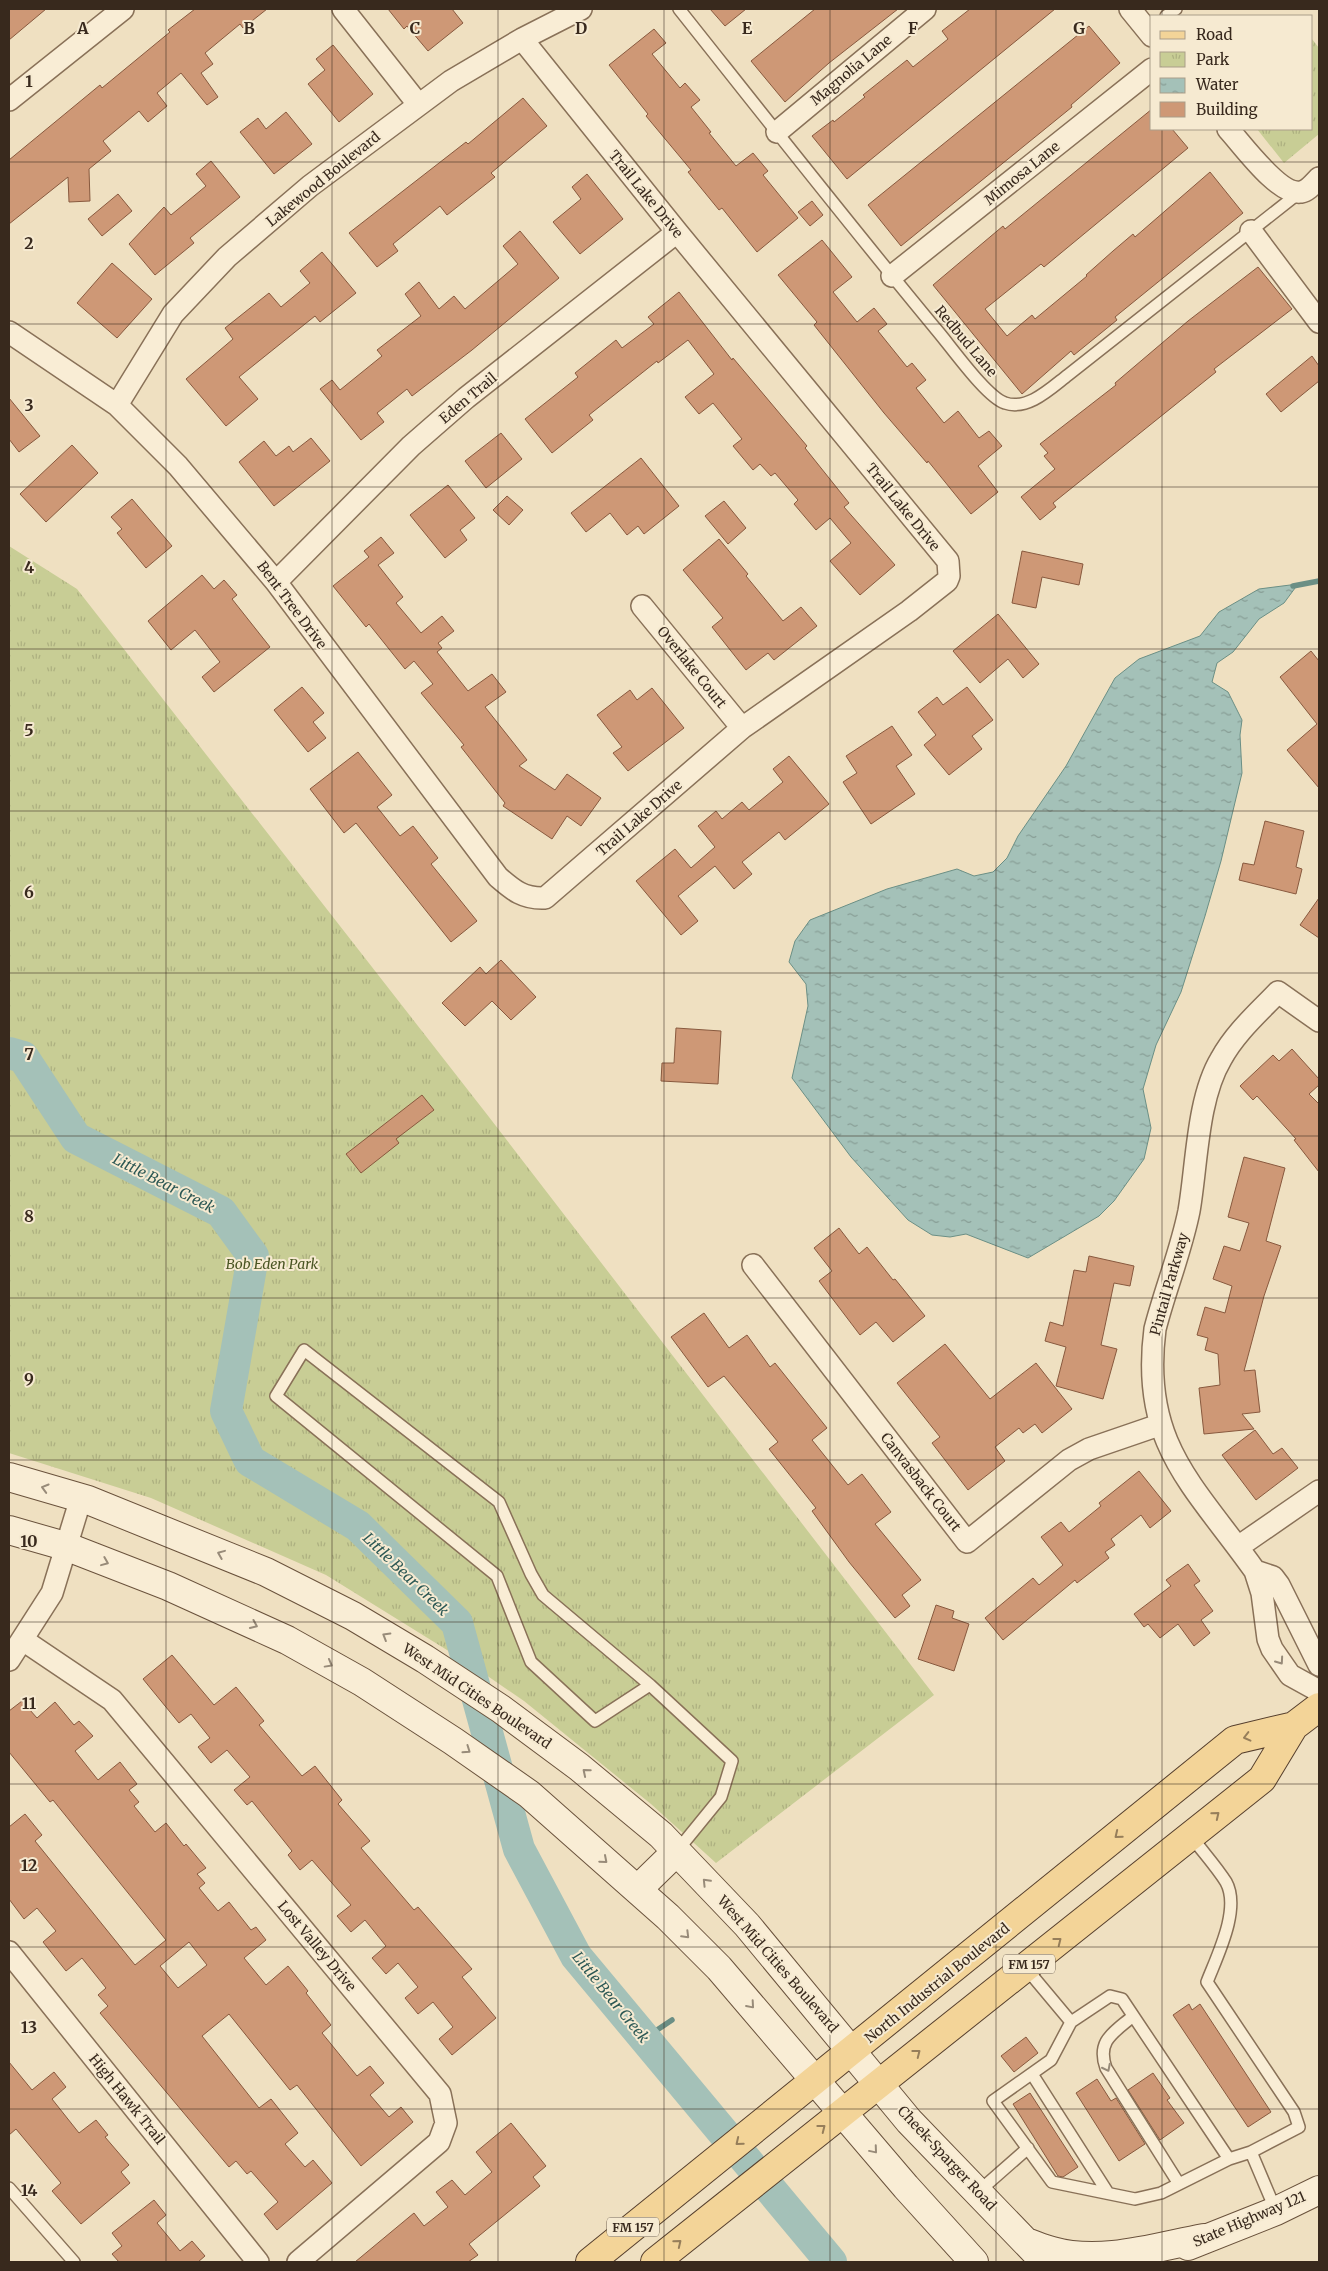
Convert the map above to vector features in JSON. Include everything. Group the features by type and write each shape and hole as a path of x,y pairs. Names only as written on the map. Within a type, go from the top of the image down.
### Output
{"main road":[{"name":"West Mid Cities Boulevard","path":"9,1477 81,1498 266,1572 353,1616 425,1659 501,1709 579,1767 660,1835 747,1925 852,2051"},
{"path":"9,1530 65,1546 168,1586 287,1640 362,1682 453,1741 529,1794 638,1889 719,1968 906,2187 974,2262"},
{"name":"North Industrial Boulevard","path":"655,2262 1262,1779 1294,1726 1319,1707"},
{"name":"North Industrial Boulevard","path":"590,2262 1235,1740 1294,1726"},
{"path":"638,1889 676,1852"},
{"name":"Cheek-Sparger Road","path":"852,2051 909,2120 1045,2262"},
{"name":"State Highway 121","path":"1152,2262 1204,2238 1276,2211 1319,2190"},
{"path":"1025,2242 1053,2252 1083,2256 1107,2256 1204,2238"},
{"path":"1186,2262 1204,2238"}],"street":[{"path":"9,100 123,9"},
{"path":"343,9 418,104"},
{"name":"Lakewood Boulevard","path":"117,405 173,314 227,257 310,186 451,81 522,39 581,9"},
{"name":"Magnolia Lane","path":"777,132 925,9"},
{"path":"1130,9 1150,31"},
{"name":"Trail Lake Drive","path":"522,39 677,232 948,561 949,576 947,582 909,612 742,728 545,898"},
{"name":"Mimosa Lane","path":"892,276 1150,71"},
{"path":"1229,130 1275,182 1289,192 1307,190 1319,178"},
{"path":"1251,231 1319,322"},
{"name":"Eden Trail","path":"276,582 412,446 466,398 677,232"},
{"name":"Bent Tree Drive","path":"9,332 117,405 178,466 276,582 498,877 518,894 535,899 545,898"},
{"name":"Overlake Court","path":"642,606 742,728"},
{"name":"Pintail Parkway","path":"1319,1021 1278,992 1230,1045 1216,1067 1208,1092 1188,1212 1154,1329 1152,1380 1159,1425 1170,1453 1185,1477 1255,1571 1262,1593 1265,1628 1272,1649 1290,1675 1319,1691"},
{"name":"Canvasback Court","path":"753,1265 967,1542 1069,1460 1095,1446 1159,1425"},
{"path":"1238,1547 1319,1491"},
{"path":"9,1660 52,1593 81,1498"},
{"name":"Pintail Parkway","path":"1255,1571 1273,1577 1280,1585 1319,1665"},
{"path":"1265,1628 1298,1619"},
{"name":"Lost Valley Drive","path":"23,1640 112,1700 440,2094 446,2124 439,2142 298,2262"},
{"name":"High Hawk Trail","path":"9,1952 252,2254"}],"lane":[{"name":"Redbud Lane","path":"678,9 892,276 984,386 1002,402 1012,405 1034,400 1068,375 1300,192"},
{"path":"650,1685 595,1721 531,1662 497,1576 276,1396 304,1350 499,1502 531,1574 543,1594 650,1685 732,1761 722,1797 676,1852"},
{"path":"1191,1836 1227,1884 1231,1909 1224,1937 1207,1982 1294,2112 1299,2127 1251,2152 1229,2159 1161,2193 1135,2199 1052,2182 993,2101 1051,2060 1072,2022 1110,1996 1122,1999 1229,2159"},
{"path":"1025,1967 1072,2022"},
{"path":"1133,2016 1112,2034 1103,2045 1102,2057 1106,2068 1179,2184"},
{"path":"1032,2074 1108,2193"},
{"path":"978,2192 1028,2148"},
{"path":"1251,2152 1276,2211"},
{"path":"9,2188 74,2262"}],"green space":[{"path":"1313,40 1319,48 1319,134 1284,163 1258,130 1313,130"},
{"name":"Bob Eden Park","path":"9,546 77,589 489,1117 934,1695 716,1863 651,1804 524,1701 476,1668 326,1575 151,1498 9,1453"}],"water":[{"path":"1298,584 1284,603 1259,619 1233,652 1217,663 1212,682 1228,692 1242,720 1240,735 1242,773 1221,861 1205,916 1181,992 1156,1045 1143,1089 1151,1128 1144,1159 1114,1201 1099,1216 1028,1258 966,1234 950,1237 932,1235 908,1220 851,1157 792,1078 808,1006 806,984 789,962 795,941 810,920 887,889 957,869 974,876 993,872 1007,858 1018,836 1066,766 1115,678 1139,659 1200,636 1219,612 1259,589"}],"building":[{"path":"9,9 46,9 9,40"},
{"path":"195,9 267,9 243,28 240,24 205,53 213,64 201,73 218,97 207,105 181,73 157,93 167,106 148,122 139,111 103,141 111,151 89,169 90,201 69,202 68,177 9,224 9,160 100,85 102,88"},
{"path":"388,9 452,9 463,23 428,51 407,26 404,29"},
{"path":"710,9 746,9 725,26"},
{"path":"815,9 898,9 829,63 785,102 751,61"},
{"path":"970,9 1055,9 847,179 812,136 833,120 834,122 865,97 863,95 907,60 913,67 948,39 942,31"},
{"path":"1089,26 1120,63 1071,105 1072,107 901,246 868,205"},
{"path":"654,29 666,43 652,54 680,88 685,83 700,100 691,107 711,132 709,133 736,166 753,153 768,171 763,175 798,218 757,252 722,208 719,210 688,172 691,170 646,116 648,114 609,65"},
{"path":"333,45 373,94 339,122 308,84 325,70 316,59"},
{"path":"523,98 547,126 491,173 495,177 447,215 440,206 393,244 398,251 377,267 349,233 466,142 468,144"},
{"path":"1150,111 1150,130 1173,130 1188,148 1044,267 1041,264 985,309 1007,336 1032,315 1035,319 1087,276 1133,234 1135,237 1210,172 1243,213 1115,317 1117,320 1074,355 1071,351 1022,394 933,285 1003,226 1005,229"},
{"path":"286,112 312,144 274,174 240,132 258,118 266,129"},
{"path":"211,161 240,197 190,238 194,243 155,275 129,244 164,207 171,215 206,186 196,174"},
{"path":"587,174 623,219 580,254 553,222 581,199 572,187"},
{"path":"118,194 132,211 102,236 88,219"},
{"path":"812,201 823,215 810,226 798,212"},
{"path":"520,231 559,278 472,350 412,396 407,389 377,413 384,422 361,440 320,389 332,380 340,390 382,356 377,350 421,316 405,294 419,282 439,309 454,296 465,309 518,264 503,246"},
{"path":"822,240 852,277 833,292 857,322 874,308 887,324 878,331 907,367 912,363 926,380 916,388 944,423 958,411 979,438 989,431 1002,446 978,466 998,492 971,514 928,461 927,463 884,413 814,325 817,322 778,275"},
{"path":"322,252 356,293 320,322 315,316 239,377 258,399 226,426 186,379 233,339 225,328 269,293 281,307 310,283 300,271"},
{"path":"112,263 152,299 117,338 77,303"},
{"path":"1258,267 1292,309 1214,369 1216,372 1053,503 1056,507 1040,520 1021,497 1055,469 1044,456 1048,453 1040,444 1116,385 1115,383 1188,321"},
{"path":"679,292 732,360 733,358 807,446 805,448 849,503 844,507 895,565 860,595 830,561 851,543 830,518 816,530 794,504 798,500 775,473 771,476 760,464 753,470 733,446 742,439 713,403 699,414 685,397 714,374 688,340 658,363 657,361 589,415 593,420 552,453 525,419 578,377 575,373 616,340 622,348 654,324 648,317"},
{"path":"1312,356 1319,366 1319,381 1281,412 1266,394"},
{"path":"9,398 40,436 19,452 9,439"},
{"path":"501,433 522,459 486,488 465,461"},
{"path":"311,438 330,461 274,506 239,462 264,441 276,456 289,446 293,452"},
{"path":"72,445 98,473 46,522 20,494"},
{"path":"641,458 679,506 644,534 638,526 627,535 610,513 586,532 571,513"},
{"path":"448,485 475,518 460,530 467,540 445,558 410,515"},
{"path":"507,496 523,510 509,525 493,510"},
{"path":"132,499 172,546 146,568 117,533 122,529 111,517"},
{"path":"724,501 746,528 728,544 705,516"},
{"path":"381,537 394,553 378,565 403,597 396,603 421,633 442,616 454,631 438,643 442,648 437,652 468,691 492,674 506,692 485,707 527,760 519,766 555,790 567,774 601,798 581,826 567,816 552,839 503,806 505,803 461,747 464,745 421,693 433,684 414,661 405,669 369,624 366,627 333,586 369,557 364,551"},
{"path":"719,539 783,621 801,607 817,626 774,660 768,653 746,670 712,627 723,618 683,570"},
{"path":"1022,551 1083,564 1079,585 1042,577 1036,608 1012,603"},
{"path":"202,575 214,589 224,580 237,595 232,599 270,647 214,692 202,677 220,662 195,630 171,650 148,621"},
{"path":"998,614 1039,664 1023,678 1008,659 980,683 953,651"},
{"path":"1311,651 1319,661 1319,788 1287,750 1317,724 1280,677"},
{"path":"302,687 324,713 313,722 326,738 308,752 274,710"},
{"path":"967,687 993,720 972,736 982,749 949,775 924,745 936,735 918,712 937,697 943,705"},
{"path":"652,688 684,728 628,771 613,753 622,747 597,715 630,690 637,700"},
{"path":"892,726 912,755 896,766 915,794 871,824 843,782 857,773 846,756"},
{"path":"358,752 392,795 377,807 400,836 413,826 438,858 431,864 477,921 451,942 356,823 344,833 310,789"},
{"path":"789,756 829,804 785,840 779,832 742,862 752,874 734,889 715,866 678,896 698,921 681,935 636,881 675,849 691,868 715,847 698,826 716,811 722,819 742,802 749,810 783,782 773,769"},
{"path":"1265,821 1304,831 1296,867 1302,869 1296,894 1239,880 1243,863 1254,865"},
{"path":"1319,898 1319,938 1300,925"},
{"path":"501,960 536,997 511,1020 492,1001 465,1026 442,1003 480,967 486,974"},
{"path":"676,1028 721,1031 718,1084 661,1081 662,1063 674,1063"},
{"path":"1292,1049 1319,1079 1319,1085 1309,1094 1319,1104 1319,1172 1294,1140 1296,1139 1257,1096 1253,1100 1240,1086 1273,1055 1279,1061"},
{"path":"422,1095 434,1110 396,1139 399,1143 361,1173 346,1154"},
{"path":"1244,1157 1285,1168 1266,1241 1281,1246 1264,1296 1244,1371 1255,1370 1260,1412 1242,1414 1254,1429 1204,1434 1199,1388 1220,1385 1218,1354 1205,1350 1208,1338 1197,1335 1205,1307 1225,1313 1232,1286 1213,1279 1224,1246 1240,1251 1249,1223 1228,1217"},
{"path":"839,1228 859,1254 867,1247 925,1316 893,1342 876,1322 860,1335 819,1281 832,1271 814,1248"},
{"path":"1089,1256 1134,1266 1130,1286 1114,1283 1101,1345 1117,1349 1103,1399 1056,1386 1066,1347 1045,1341 1050,1322 1063,1326 1074,1270 1086,1272"},
{"path":"704,1313 729,1348 747,1335 770,1367 775,1363 827,1428 812,1440 848,1485 862,1474 891,1512 875,1524 921,1580 902,1595 910,1606 895,1618 849,1562 812,1511 816,1508 769,1449 778,1442 724,1376 708,1387 671,1337"},
{"path":"945,1344 990,1399 1036,1363 1072,1409 1042,1433 1035,1424 1023,1433 1019,1428 995,1447 1005,1461 968,1490 932,1443 940,1437 897,1383"},
{"path":"1255,1430 1273,1454 1282,1448 1298,1468 1256,1500 1222,1455"},
{"path":"1139,1471 1171,1511 1150,1528 1141,1515 1111,1539 1115,1545 1105,1552 1109,1558 1077,1583 1075,1580 1003,1640 985,1618 1033,1578 1039,1585 1063,1565 1041,1537 1061,1522 1069,1532 1101,1506 1099,1503"},
{"path":"1188,1564 1200,1581 1194,1585 1213,1611 1201,1620 1210,1633 1194,1646 1178,1624 1160,1638 1148,1624 1144,1627 1134,1614 1171,1586 1166,1580"},
{"path":"936,1605 954,1611 952,1618 969,1624 954,1671 918,1659"},
{"path":"172,1655 214,1705 236,1687 264,1721 259,1725 302,1776 315,1766 342,1800 338,1804 370,1841 361,1848 414,1910 418,1907 472,1969 462,1977 496,2018 452,2055 439,2039 453,2027 433,2002 418,2014 405,1998 418,1987 398,1963 386,1974 372,1958 386,1946 365,1920 351,1932 337,1916 351,1905 312,1860 300,1870 288,1855 292,1851 252,1801 247,1805 234,1790 250,1777 227,1750 211,1763 198,1747 210,1738 191,1714 179,1723 143,1679"},
{"path":"22,1701 37,1718 55,1702 74,1725 79,1721 93,1736 75,1751 98,1780 120,1762 137,1784 129,1790 139,1802 134,1806 155,1832 166,1823 184,1846 186,1844 206,1868 197,1874 205,1883 199,1888 218,1911 229,1902 251,1930 256,1927 266,1940 244,1958 266,1985 288,1966 331,2025 322,2033 357,2076 370,2066 384,2083 370,2095 389,2117 401,2107 413,2122 361,2166 297,2085 290,2090 229,2014 202,2036 259,2108 271,2099 298,2133 285,2144 305,2167 313,2160 332,2183 277,2230 264,2214 278,2202 251,2171 247,2174 236,2161 229,2167 100,2013 108,2006 98,1995 106,1988 82,1958 66,1971 43,1942 56,1931 37,1908 24,1919 9,1899 9,1827 25,1814 42,1835 35,1841 135,1965 166,1940 53,1800 50,1802 9,1752 9,1711","holes":["189,1942 207,1965 178,1988 160,1966"]},
{"path":"1189,2004 1192,2010 1200,2004 1271,2112 1248,2127 1173,2015"},
{"path":"1026,2037 1038,2053 1014,2072 1001,2056"},
{"path":"9,2062 32,2090 54,2072 66,2087 52,2099 79,2133 96,2120 108,2135 105,2137 129,2165 121,2172 130,2183 81,2224 52,2191 61,2183 16,2129 9,2135"},
{"path":"1153,2073 1170,2098 1167,2100 1184,2123 1160,2140 1128,2090"},
{"path":"1097,2079 1111,2101 1116,2098 1145,2144 1119,2161 1076,2093"},
{"path":"1030,2093 1078,2167 1063,2177 1058,2176 1013,2104"},
{"path":"511,2123 546,2166 533,2177 540,2186 469,2244 478,2255 468,2262 355,2262 414,2213 424,2226 448,2207 436,2192 452,2180 465,2195 492,2172 476,2152"},
{"path":"154,2200 166,2215 157,2223 180,2251 192,2241 205,2256 198,2262 119,2262 112,2254 122,2246 112,2233"}],"waterway":[{"path":"1293,586 1319,581"},
{"name":"Little Bear Creek","path":"9,1053 23,1057 76,1138 221,1212 253,1256 226,1411 250,1461 358,1526 457,1623 519,1849 576,1956 831,2262"},
{"path":"645,2038 672,2020"}]}
